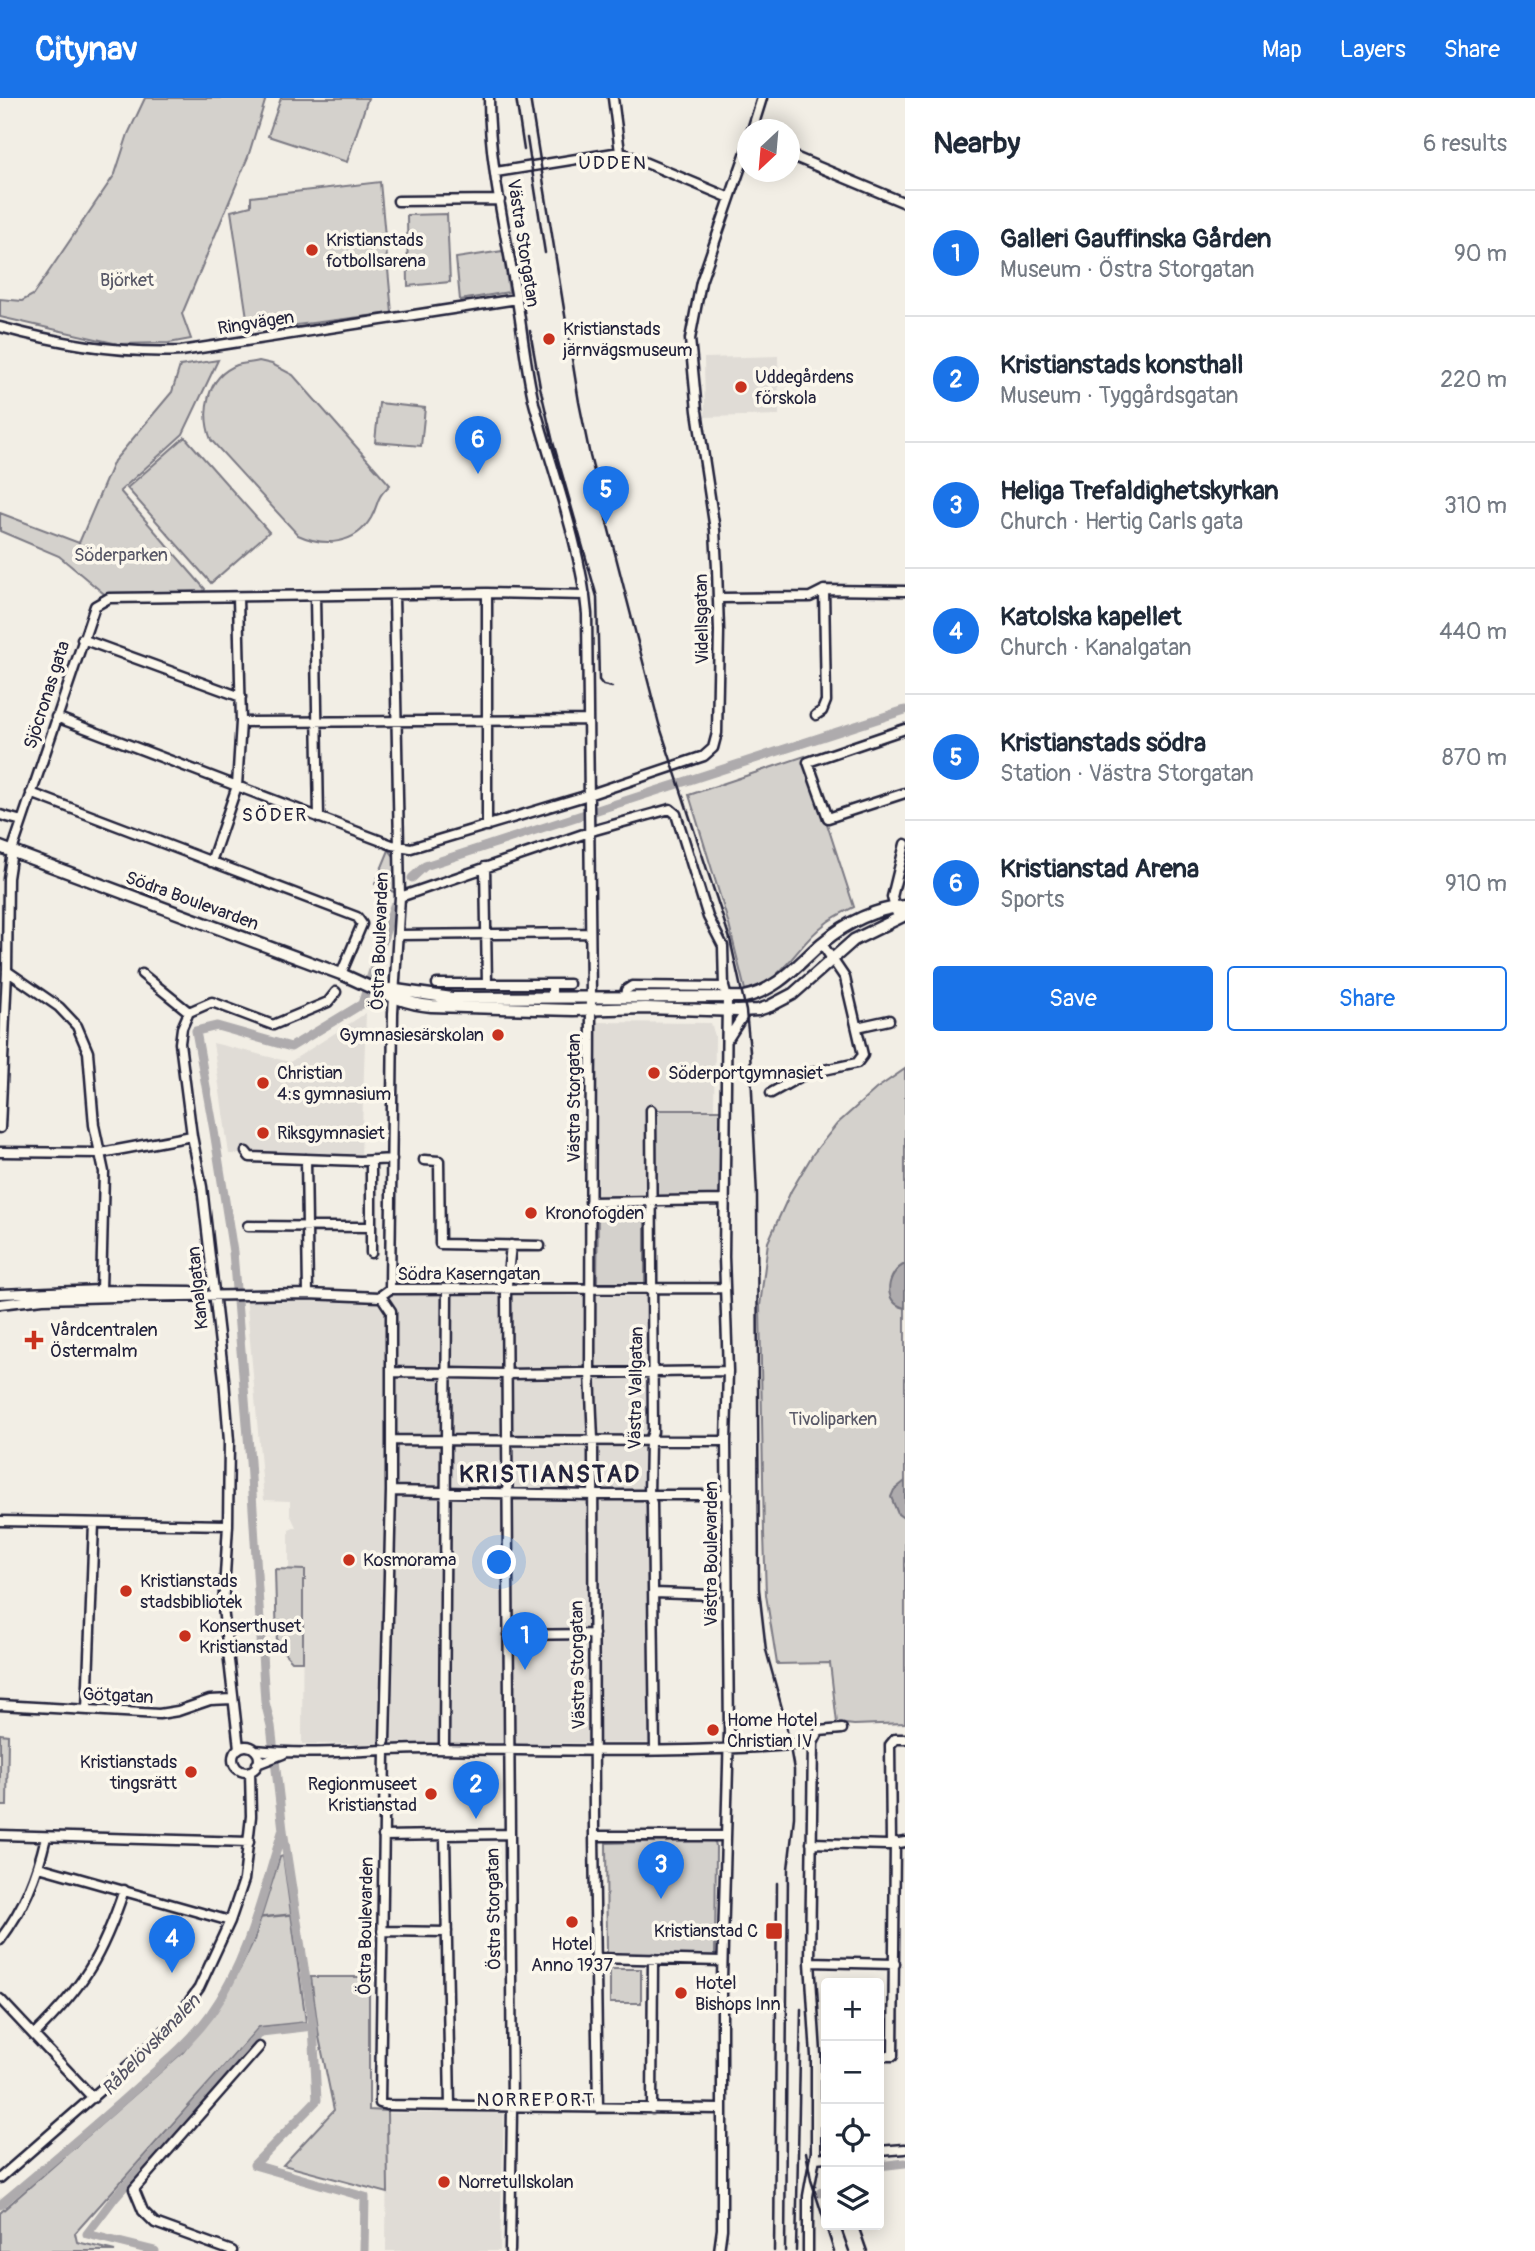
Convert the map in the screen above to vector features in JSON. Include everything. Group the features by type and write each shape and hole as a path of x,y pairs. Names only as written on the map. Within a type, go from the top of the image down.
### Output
{"main road":[{"name":"Södra Boulevarden","path":"0,847 394,994 413,1004 432,1006 746,1011 782,1001 867,932 902,916"},
{"name":"Södra Boulevarden","path":"394,994 452,998 750,996 769,989 787,977 822,944 853,922 900,906"}],"street":[{"name":"Västra Storgatan","path":"489,98 500,200 534,400 585,595 591,996 589,1290 593,1439 598,2108"},
{"path":"613,98 620,152"},
{"path":"755,119 762,98"},
{"path":"496,172 620,152 730,198"},
{"path":"800,160 905,203"},
{"name":"Videllsgatan","path":"588,798 704,756 713,748 717,733 719,598 715,530 690,340 699,293 737,177"},
{"path":"398,201 500,200"},
{"name":"Ringvägen","path":"0,327 93,346 164,352 517,299"},
{"path":"816,715 822,711 826,701 824,590"},
{"path":"719,598 810,597 824,590 905,591"},
{"path":"487,593 488,826"},
{"path":"211,862 237,786 241,722 238,597 487,593 585,595"},
{"name":"Östra Boulevarden","path":"390,1289 394,994 400,897 394,595"},
{"path":"315,596 319,818"},
{"name":"Sjöcronas gata","path":"0,1128 7,888 12,851 95,606 109,598 238,597"},
{"path":"82,639 241,697"},
{"path":"56,717 399,847 411,848 588,798"},
{"path":"241,722 587,720"},
{"path":"905,729 808,762 828,818 905,793"},
{"path":"31,793 360,920 362,924 341,974"},
{"name":"Västra Boulevarden","path":"400,897 589,829 670,809 676,814 708,916 723,946 724,987 727,998 725,1288 728,1371 726,1495 729,1748 722,1961 722,2229 719,2251"},
{"path":"0,815 22,821"},
{"path":"902,916 893,891 905,844"},
{"path":"485,867 487,984"},
{"path":"398,935 590,933"},
{"path":"771,1093 782,1089 799,1076 857,1063 863,1055 845,978 822,944"},
{"path":"6,971 59,1007 77,1026 88,1052 94,1125 104,1172 101,1290"},
{"path":"142,974 189,1012 197,1006 212,1002 273,1025 328,1002 336,992"},
{"path":"437,984 569,984"},
{"path":"552,984 552,997"},
{"path":"625,997 626,990 632,986 724,987"},
{"path":"726,1042 746,1011"},
{"name":"Kanalgatan","path":"189,1012 182,1028 180,1043 192,1136 202,1187 229,1441 223,1608 236,1727 248,1748"},
{"path":"857,1027 889,1020"},
{"name":"Västra Vallgatan","path":"651,1110 653,1432 650,1440 649,1496 652,1503 655,1749"},
{"path":"0,1152 101,1153 192,1136"},
{"path":"246,1152 250,1157 392,1159"},
{"path":"306,1159 308,1294"},
{"path":"371,1160 372,1254"},
{"path":"424,1160 439,1161 440,1244 540,1246"},
{"path":"590,1202 725,1200"},
{"path":"248,1226 370,1227"},
{"name":"Östra Storgatan","path":"510,2251 512,2108 506,1374 507,1290 511,1245"},
{"name":"Södra Kaserngatan","path":"0,1304 55,1298 308,1294 382,1296 390,1289 725,1288"},
{"name":"Södra Kaserngatan","path":"0,1294 101,1290 196,1291 215,1297"},
{"path":"444,1749 447,1290"},
{"name":"Östra Boulevarden","path":"382,1296 391,1311 391,1491 380,2103 450,2106"},
{"path":"391,1372 506,1374 728,1371"},
{"path":"391,1440 726,1441"},
{"path":"391,1491 726,1495"},
{"path":"0,1521 228,1525"},
{"path":"87,1710 94,1523"},
{"path":"654,1593 714,1595"},
{"path":"508,1635 594,1634"},
{"name":"Götgatan","path":"0,1704 166,1714 210,1700 232,1699"},
{"path":"808,2251 808,2196 815,2158 816,2055 810,1962 813,1743 819,1731 842,1730"},
{"path":"884,2056 893,2056 895,1964 897,1843 890,1745 895,1739 905,1738"},
{"path":"246,1771 236,1767 233,1760 234,1753 248,1748 267,1755 385,1745 444,1749 595,1750 729,1748 813,1743"},
{"path":"248,1748 257,1754 257,1764"},
{"path":"246,1771 267,1755"},
{"path":"0,2179 156,2040 194,1996 215,1956 244,1880 249,1842 250,1799 246,1771"},
{"path":"383,1836 509,1834"},
{"path":"0,1835 249,1842"},
{"path":"445,1836 450,2106 721,2109"},
{"path":"594,1836 726,1836"},
{"path":"0,1940 22,1908 39,1867 46,1837"},
{"path":"811,1843 897,1843"},
{"path":"39,1867 230,1921"},
{"path":"34,2035 77,1989 100,1954 124,1890"},
{"path":"383,1931 447,1932"},
{"path":"595,1958 722,1961"},
{"path":"652,2109 653,1959"},
{"path":"810,1962 895,1964"},
{"path":"0,1999 93,2098"},
{"path":"232,2251 155,2224 143,2211 134,2189 259,2047"},
{"path":"816,2055 821,2055"},
{"path":"884,2151 905,2149"},
{"path":"815,2158 821,2157"}],"shaded area":[{"name":"Uddegårdens förskola","path":"778,356 779,415 705,417 704,358"},
{"path":"366,1013 361,1158 229,1154 213,1043 290,1062"},
{"name":"Söderportgymnasiet","path":"592,1022 711,1023 715,1036 714,1110 651,1110 651,1197 595,1197"},
{"path":"905,1264 905,1308 892,1300 889,1287 894,1274"},
{"path":"653,1294 655,1743 302,1744 304,1570 289,1570 289,1530 296,1527 290,1514 290,1501 264,1500 246,1295"},
{"path":"905,1481 905,1519 898,1514 891,1497 894,1490"},
{"name":"Norretullskolan","path":"387,2113 504,2113 500,2251 386,2251"}],"green space":[{"name":"Björket","path":"145,98 266,98 248,157 182,314 191,339 169,343 118,344 0,317 0,299 22,301 33,295 115,174 128,134"},
{"path":"281,98 368,98 347,162 268,136"},
{"name":"Kristianstads fotbollsarena","path":"380,182 392,313 249,331 231,211 251,206 251,197"},
{"path":"447,214 450,282 408,286 407,215"},
{"path":"503,251 509,292 460,300 456,258"},
{"name":"Söderparken","path":"218,360 183,434 120,491 205,589 201,597 109,598 59,556 0,531 0,513 79,543 114,461 172,392 180,366"},
{"path":"259,361 272,364 293,375 390,485 379,498 371,518 356,534 328,542 298,535 211,440 206,419 207,408 218,378 237,365"},
{"path":"379,403 425,408 421,446 375,442"},
{"path":"185,437 269,532 211,583 127,488"},
{"path":"805,756 854,907 832,919 815,933 770,980 745,990 729,925 689,795"},
{"path":"389,850 396,859 396,893 375,884"},
{"name":"Tivoliparken","path":"905,1069 905,1723 854,1725 837,1723 830,1663 777,1664 766,1595 760,1306 768,1242 791,1191 813,1154 837,1124 876,1089"},
{"path":"651,1110 725,1110 725,1200 651,1200"},
{"path":"645,1209 645,1284 597,1283 598,1210"},
{"path":"275,1569 305,1570 303,1661 292,1661 277,1645"},
{"path":"0,1734 8,1735 7,1806 0,1806"},
{"path":"711,1840 716,1846 715,1955 607,1955 606,1843"},
{"path":"283,1856 306,2022 259,2027 75,2233 77,2242 115,2251 0,2251 0,2213 183,2052 212,2016 254,1940 280,1857"},
{"path":"641,1969 641,2003 610,2003 610,1972 603,1971"},
{"path":"311,1977 369,1977 369,2110 387,2111 388,2193 283,2165 334,2110 319,2037"}],"waterway":[{"path":"412,878 425,866 905,710"},
{"path":"364,2251 365,2197 254,2165 317,2100 313,2026 283,1830 271,1726 265,1702 250,1461 233,1252 196,1031 217,1026 291,1047 362,1004 394,906"},
{"name":"Råbelövskanalen","path":"0,2205 169,2059 210,2015 235,1972 244,1950 282,1832"},
{"path":"256,1918 296,1914"},
{"path":"155,2251 87,2234 115,2197 261,2032 313,2026"},
{"path":"884,2165 905,2163"}],"railway":[{"path":"516,98 524,150"},
{"path":"530,98 590,456 659,724 730,939 746,1011 757,1195 759,1589 766,1650 785,1719 794,1770 794,1817 788,1869 785,2251"},
{"path":"527,138 545,253"},
{"path":"530,331 553,442 597,597 599,680 603,685 612,687"},
{"path":"774,2251 777,1883"},
{"path":"796,2251 801,2009"},
{"path":"806,2152 811,2180 834,2251"},
{"path":"860,2230 867,2251"},
{"path":"842,2231 849,2251"}],"place":[{"name":"Kristianstads fotbollsarena","path":"312,250"},
{"name":"Kristianstads järnvägsmuseum","path":"549,339"},
{"name":"Uddegårdens förskola","path":"741,387"},
{"name":"Kristianstad Arena","path":"478,474"},
{"name":"Kristianstads södra","path":"606,524"},
{"name":"Gymnasiesärskolan","path":"498,1035"},
{"name":"Söderportgymnasiet","path":"654,1073"},
{"name":"Christian 4:s gymnasium","path":"263,1083"},
{"name":"Riksgymnasiet","path":"263,1133"},
{"name":"Kronofogden","path":"531,1213"},
{"name":"Vårdcentralen Östermalm","path":"34,1340"},
{"name":"Kosmorama","path":"349,1560"},
{"name":"Kristianstads stadsbibliotek","path":"126,1591"},
{"name":"Konserthuset Kristianstad","path":"185,1636"},
{"name":"Galleri Gauffinska Gården","path":"525,1670"},
{"name":"Home Hotel Christian IV","path":"713,1730"},
{"name":"Kristianstads tingsrätt","path":"191,1772"},
{"name":"Regionmuseet Kristianstad","path":"431,1794"},
{"name":"Kristianstads konsthall","path":"476,1819"},
{"name":"Heliga Trefaldighetskyrkan","path":"661,1899"},
{"name":"Hotel Anno 1937","path":"572,1922"},
{"name":"Kristianstad C","path":"774,1931"},
{"name":"Katolska kapellet","path":"172,1973"},
{"name":"Hotel Bishops Inn","path":"681,1993"},
{"name":"Norretullskolan","path":"444,2182"}],"district":[{"name":"UDDEN","path":"613,163"},
{"name":"SÖDER","path":"275,815"},
{"name":"KRISTIANSTAD","path":"550,1474"},
{"name":"NORREPORT","path":"536,2100"}]}
